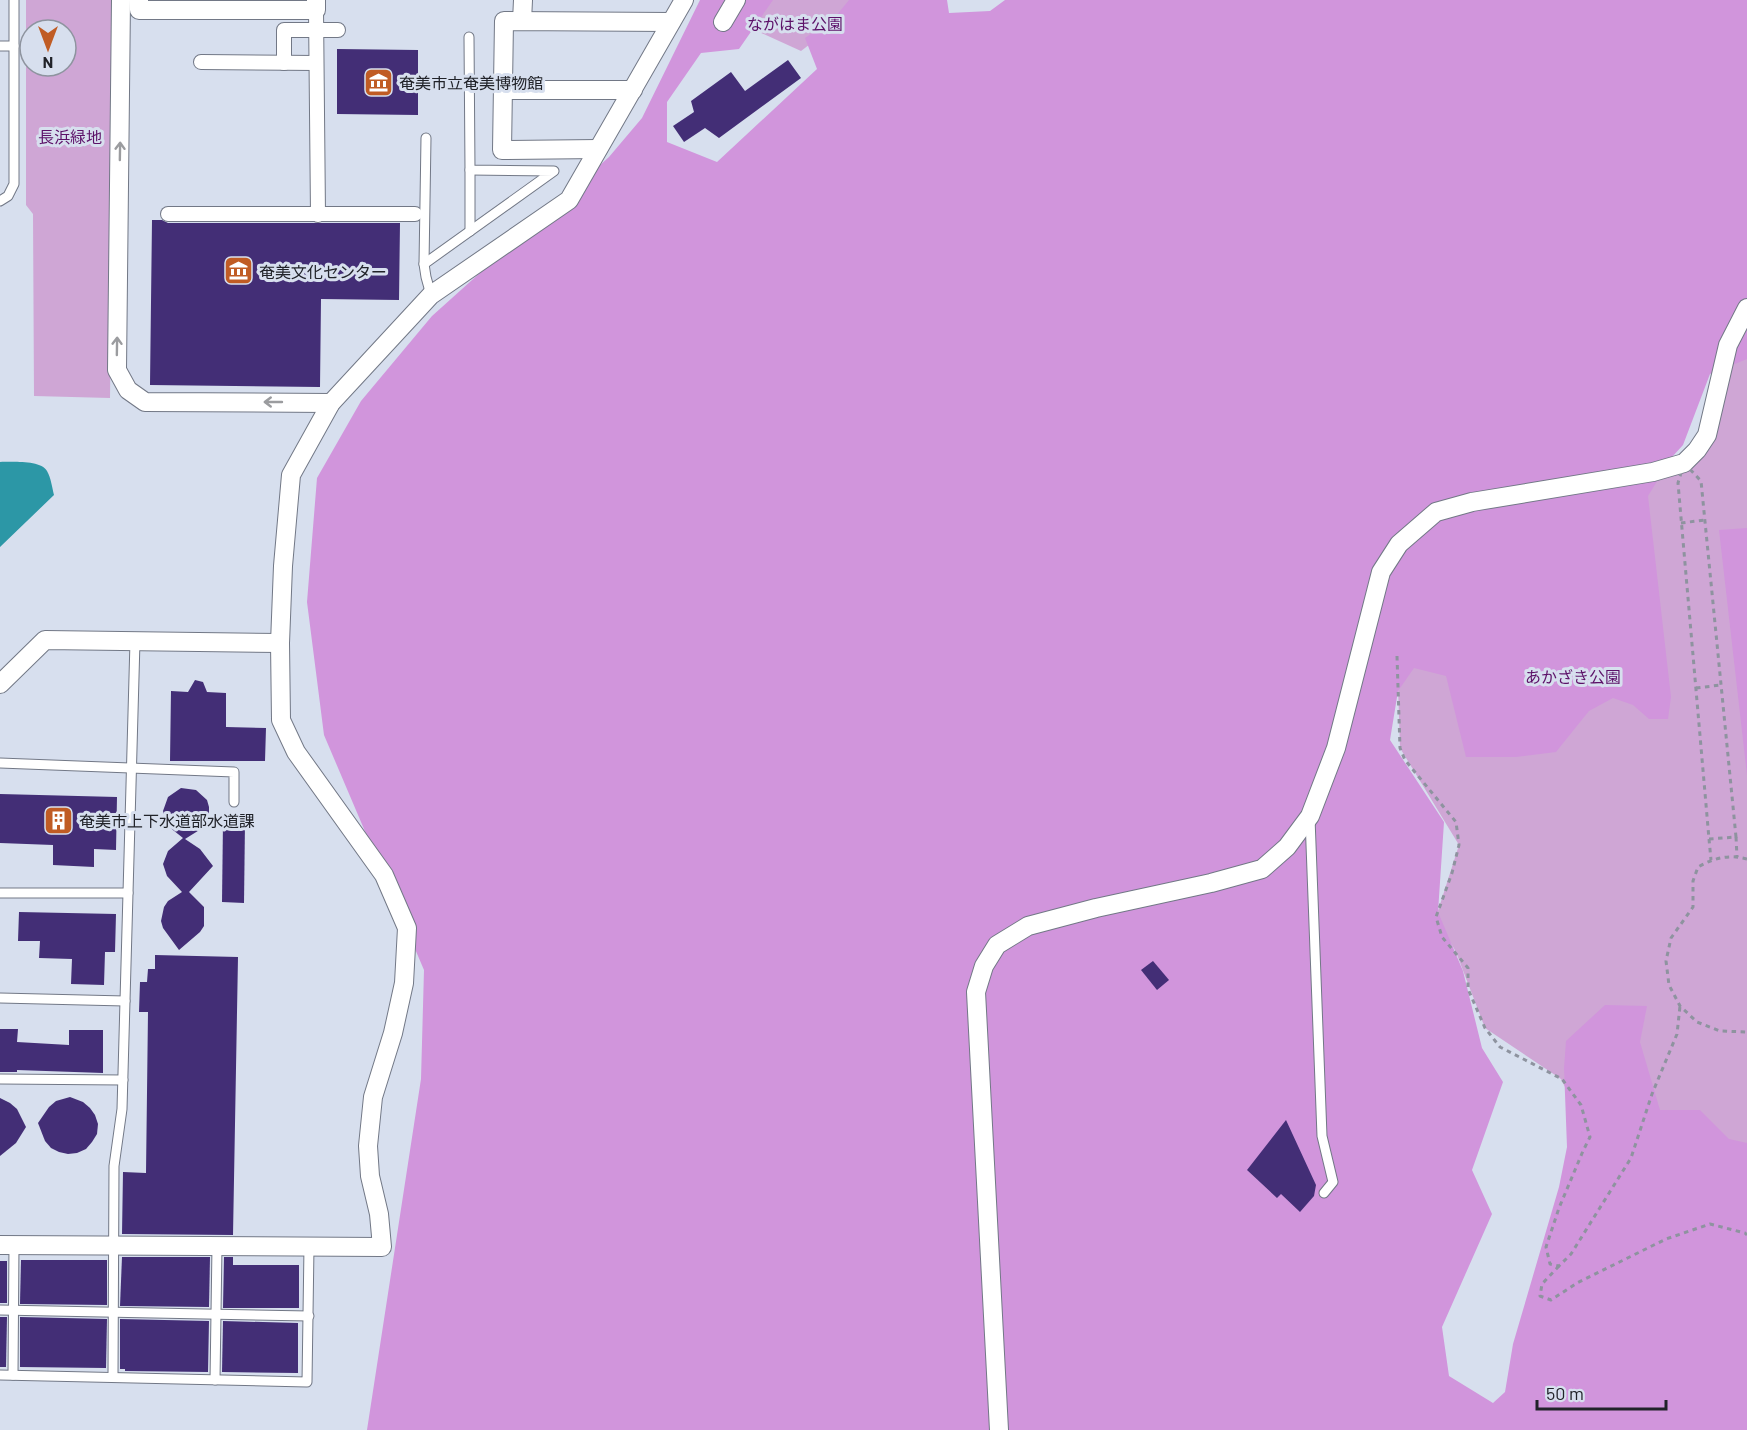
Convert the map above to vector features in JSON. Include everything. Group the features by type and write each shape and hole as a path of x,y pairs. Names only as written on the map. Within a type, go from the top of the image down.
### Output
{"street":[{"path":"121,0 117,370 128,390 145,402 331,403"},
{"path":"139,0 139,10 316,5 318,215"},
{"path":"522,21 523,0"},
{"path":"7,1245 382,1247 379,1214 370,1176 368,1146 373,1097 393,1032 404,983 406,928 384,875 296,752 281,720 280,643 283,566 291,475 331,403 431,295 569,200 684,0"},
{"path":"723,22 736,0"},
{"path":"598,149 502,150 504,21 671,22"},
{"path":"284,63 284,30 338,30"},
{"path":"201,62 316,63"},
{"path":"503,90 633,90"},
{"path":"168,214 415,214"},
{"path":"999,1430 976,992 984,966 997,945 1028,926 1262,869 1287,847 1310,816 1336,748 1381,572 1399,544 1436,512 1463,504 1653,472 1684,463 1707,435 1728,345 1747,308"},
{"path":"0,684 45,640 280,643"}],"lane":[{"path":"0,201 8,196 14,184 14,0"},
{"path":"469,37 470,231"},
{"path":"0,46 14,46"},
{"path":"426,138 424,264 431,295"},
{"path":"424,264 554,171 470,170"},
{"path":"113,1377 114,1166 122,1109 135,641"},
{"path":"0,763 234,772 234,802"},
{"path":"1310,816 1322,1136 1333,1182 1324,1193"},
{"path":"0,893 128,893"},
{"path":"0,998 125,1001"},
{"path":"0,1078 123,1080"},
{"path":"7,1245 14,1310 13,1375"},
{"path":"215,1380 217,1246"},
{"path":"0,1375 307,1382 309,1247"},
{"path":"0,1310 309,1316"}],"path":[{"path":"1712,860 1678,483 1684,463 1701,481 1737,857"},
{"path":"1681,523 1705,520"},
{"path":"1397,656 1400,748 1405,760 1456,822 1459,845 1452,873 1436,917 1442,936 1468,968 1468,989 1485,1028 1500,1047 1562,1079 1581,1105 1590,1137 1545,1247 1550,1264 1559,1266"},
{"path":"1696,688 1721,685"},
{"path":"1709,839 1736,837"},
{"path":"1747,859 1737,857 1712,860 1698,867 1693,881 1693,907 1671,938 1666,961 1669,985 1680,1006 1697,1022 1720,1031 1747,1032"},
{"path":"1680,1006 1677,1034 1652,1094 1631,1158 1571,1254 1542,1284 1540,1296 1551,1300 1577,1283 1666,1239 1710,1224 1747,1235"}],"green space":[{"name":"長浜緑地","path":"26,0 115,0 110,398 34,396 33,214 26,205 26,78 78,78 78,18 26,18"},
{"path":"700,0 773,0 739,49 701,53 667,102 667,142 717,162 817,69 805,38 836,16 849,0 947,0 949,13 990,11 1005,0 1747,0 1747,359 1710,374 1683,445 1672,457 1648,496 1671,697 1668,719 1649,719 1633,705 1613,698 1589,711 1556,752 1516,757 1466,757 1446,676 1414,668 1398,691 1390,740 1444,822 1438,912 1463,971 1482,1048 1503,1082 1472,1170 1492,1214 1442,1327 1449,1376 1493,1403 1505,1392 1513,1344 1559,1187 1567,1147 1564,1068 1566,1041 1605,1005 1647,1006 1640,1042 1660,1110 1700,1110 1729,1139 1747,1143 1747,1430 367,1430 421,1079 424,970 324,735 307,602 317,478 361,401 432,316 609,157 642,118"},
{"name":"ながはま公園","path":"744,0 862,0 861,5 801,51 733,20"},
{"name":"あかざき公園","path":"1747,321 1747,1235 1590,1137 1561,1079 1485,1028 1456,952 1436,917 1459,845 1400,748 1397,656 1564,486 1697,450"},
{"path":"1747,528 1747,775 1719,530"}],"water":[{"path":"0,462 25,462 44,467 50,477 54,495 0,547"}],"building":[{"name":"奄美市立奄美博物館","path":"337,49 418,50 418,115 337,114"},
{"path":"788,60 801,78 719,138 705,128 684,142 673,126 694,112 691,101 731,72 745,91"},
{"path":"152,220 162,220 168,223 400,223 399,300 321,299 320,387 150,385"},
{"path":"195,680 203,682 207,692 226,693 226,727 266,728 265,761 170,761 171,691 188,692"},
{"path":"181,788 196,790 207,800 209,824 185,839 200,849 213,866 189,892 204,907 204,926 179,950 163,928 161,921 168,901 182,892 167,876 163,864 168,851 183,838 168,826 163,811 168,797"},
{"name":"奄美市上下水道部水道課","path":"0,794 117,797 116,850 94,849 94,867 53,865 53,845 0,843"},
{"path":"223,822 245,822 244,903 222,902"},
{"path":"19,912 116,914 115,952 105,952 104,985 71,984 72,959 39,958 40,941 18,941"},
{"path":"155,955 238,957 233,1235 122,1234 123,1172 146,1173 148,1012 139,1012 140,982 147,982 148,969 155,969"},
{"path":"1153,961 1169,980 1157,990 1141,970"},
{"path":"0,1029 18,1029 17,1042 69,1045 69,1030 103,1030 103,1073 17,1070 17,1072 0,1072"},
{"path":"70,1097 83,1102 90,1108 98,1124 97,1134 86,1149 68,1154 51,1148 45,1141 38,1123 56,1101"},
{"path":"0,1098 17,1109 26,1127 16,1143 0,1156"},
{"path":"1286,1120 1316,1185 1314,1196 1300,1212 1281,1194 1277,1198 1247,1170"},
{"path":"122,1257 210,1257 209,1307 120,1306"},
{"path":"224,1257 233,1257 233,1265 299,1265 299,1308 223,1308"},
{"path":"21,1260 107,1260 107,1305 20,1304"},
{"path":"0,1261 7,1261 7,1303 0,1303"},
{"path":"0,1317 7,1317 6,1367 0,1367"},
{"path":"20,1317 107,1319 106,1368 20,1367"},
{"path":"120,1319 209,1321 208,1372 125,1371 125,1369 120,1369"},
{"path":"223,1321 298,1323 298,1373 222,1372"}],"place":[{"name":"奄美市立奄美博物館","path":"378,82"},
{"name":"奄美文化センター","path":"238,271"},
{"name":"奄美市上下水道部水道課","path":"58,820"}]}
